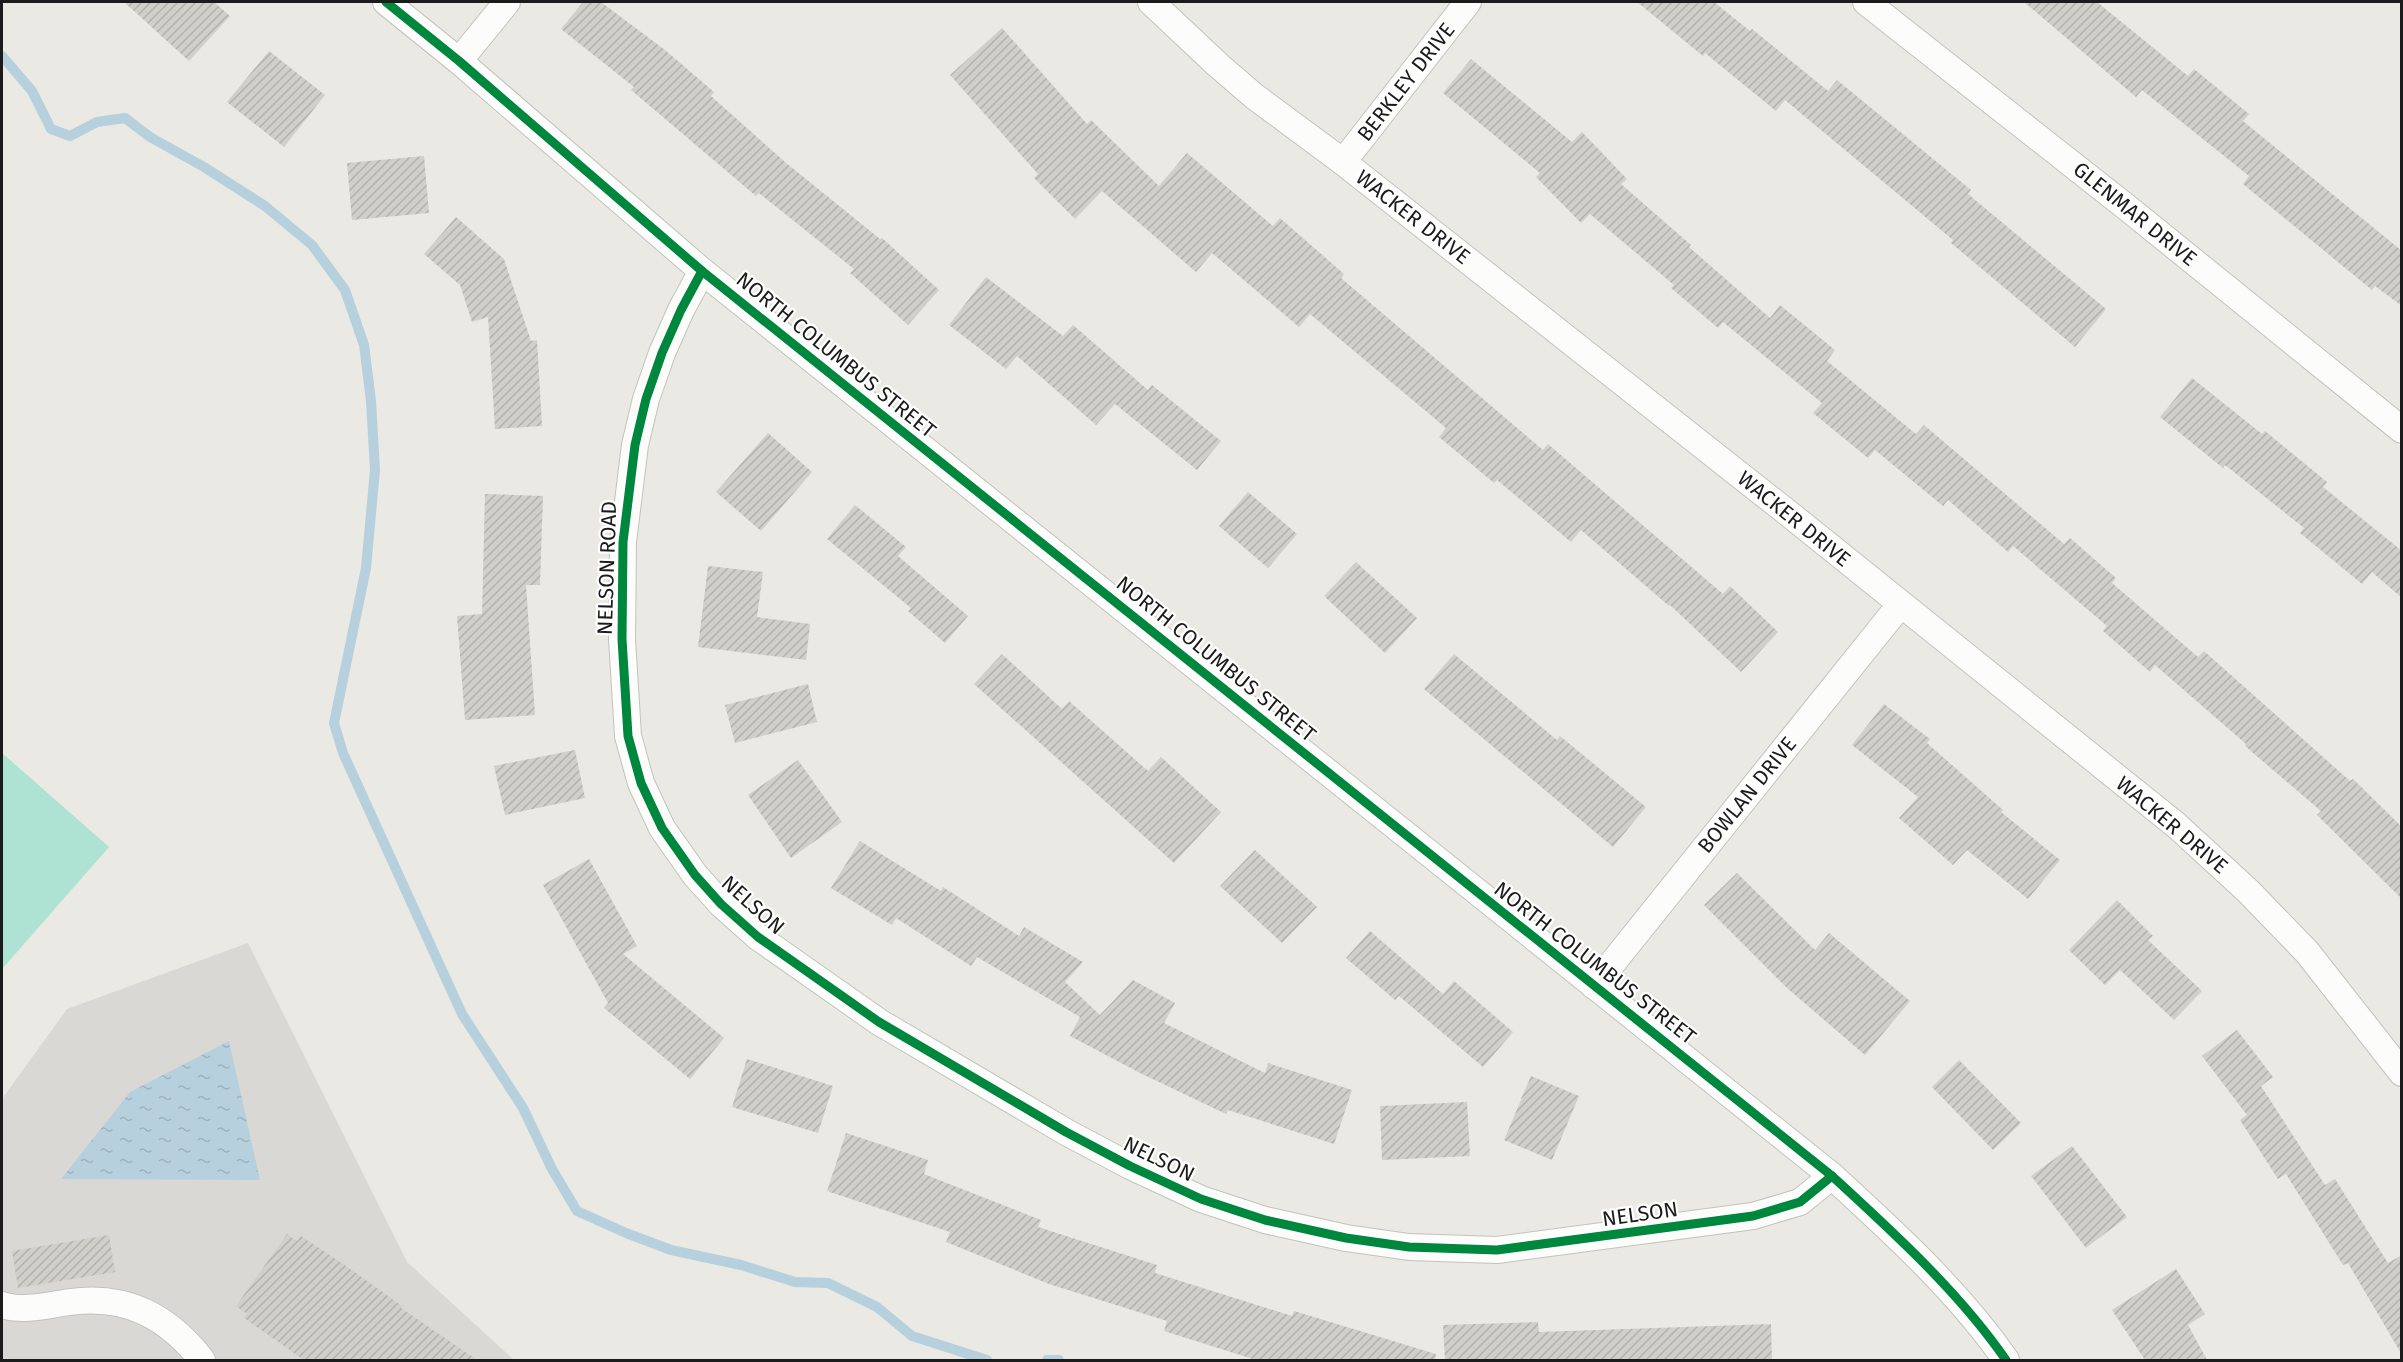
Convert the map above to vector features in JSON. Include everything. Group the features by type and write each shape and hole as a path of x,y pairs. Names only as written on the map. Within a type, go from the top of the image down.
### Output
{"street":[{"name":"NORTH COLUMBUS STREET","path":"386,2 459,61 702,271 1832,1176 1901,1240 1969,1312 2006,1360"},
{"path":"459,61 507,2"},
{"name":"WACKER DRIVE","path":"1151,2 1254,96 1343,162 2176,825 2248,891 2307,952 2402,1073"},
{"name":"BERKLEY DRIVE","path":"1343,162 1468,2"},
{"name":"GLENMAR DRIVE","path":"1866,2 2130,210 2402,430"},
{"name":"NELSON ROAD","path":"628,736 622,639 623,542 635,445 646,399 662,353 702,271"},
{"name":"BOWLAN DRIVE","path":"1594,986 1900,605"},
{"name":"NELSON","path":"628,736 641,783 662,828 695,875 721,904 758,937 879,1022 1066,1132 1130,1166 1201,1199 1265,1220 1346,1238 1409,1247 1497,1250 1753,1216 1800,1202 1832,1176"},
{"path":"2,1305 37,1307 75,1302 111,1303 137,1308 163,1321 188,1343 202,1360"}],"shaded area":[{"path":"248,943 407,1262 514,1360 2,1360 2,1099 67,1009"}],"green space":[{"path":"2,753 109,847 2,969"}],"water":[{"path":"229,1041 260,1180 61,1179 130,1092"}],"building":[{"path":"124,2 214,2 230,16 189,61"},
{"path":"583,2 601,2 665,50 714,92 711,96 785,162 880,239 882,238 939,290 908,325 850,273 854,269 759,193 756,196 631,90 634,87 561,29"},
{"path":"1637,2 1714,2 1750,31 1752,29 1828,91 1837,80 1971,190 1968,194 2106,309 2075,347 1951,243 1953,240 1785,100 1776,111 1705,53 1703,56"},
{"path":"2024,2 2097,2 2188,76 2194,69 2249,114 2243,121 2402,251 2402,306 2375,286 2372,290 2243,184 2249,176 2142,90 2136,97"},
{"path":"1002,28 1087,124 1091,120 1159,186 1187,153 1273,226 1280,218 1344,274 1341,278 1543,450 1548,444 1723,594 1730,586 1778,632 1741,672 1670,605 1581,530 1571,542 1497,480 1494,483 1439,437 1446,428 1310,314 1299,327 1212,253 1196,272 1102,191 1075,219 1034,178 1038,174 950,75"},
{"path":"269,51 325,95 284,147 227,102"},
{"path":"1471,59 1572,142 1582,132 1627,179 1621,184 1770,318 1780,305 1835,350 1827,361 1916,434 1924,425 2064,544 2070,538 2116,578 2112,583 2198,657 2204,651 2350,781 2353,779 2402,827 2402,899 2317,815 2321,811 2155,665 2150,672 2103,631 2107,626 2013,546 2008,552 1948,500 1943,506 1875,450 1868,458 1813,413 1822,403 1723,322 1718,328 1671,288 1674,285 1590,214 1581,223 1536,177 1540,173 1443,93"},
{"path":"424,156 429,213 352,220 347,163"},
{"path":"456,217 504,259 531,341 537,340 542,426 495,429 488,317 472,322 460,285 424,254"},
{"path":"986,277 1063,336 1073,325 1148,390 1152,385 1221,441 1197,470 1115,404 1096,425 1017,356 1006,369 949,325"},
{"path":"2192,378 2262,434 2265,431 2327,482 2323,487 2402,551 2402,598 2372,572 2362,584 2300,533 2304,528 2225,465 2223,468 2160,417"},
{"path":"768,433 812,472 761,531 716,492"},
{"path":"1248,492 1297,534 1268,568 1219,526"},
{"path":"485,494 543,496 540,585 526,585 535,715 465,720 457,616 482,614"},
{"path":"855,505 906,547 898,556 968,616 945,643 908,611 911,608 827,539"},
{"path":"1356,562 1417,618 1385,653 1324,596"},
{"path":"708,566 763,572 757,617 810,624 806,660 698,647"},
{"path":"1002,654 1062,709 1069,701 1148,771 1161,757 1221,812 1174,863 974,684"},
{"path":"1454,654 1557,740 1560,736 1646,807 1613,847 1424,689"},
{"path":"808,684 817,722 735,743 725,705"},
{"path":"1884,704 1930,739 1927,743 2003,810 2001,812 2060,860 2028,899 1967,850 1953,865 1899,818 1918,797 1852,745"},
{"path":"575,750 585,798 505,815 494,766"},
{"path":"798,760 842,822 791,858 748,795"},
{"path":"860,841 941,891 943,887 1019,936 1024,927 1083,962 1065,982 1100,1015 1133,980 1175,1003 1164,1023 1265,1073 1268,1063 1352,1090 1334,1144 1228,1110 1226,1114 1138,1072 1070,1036 1080,1017 977,957 971,966 896,918 892,925 831,888"},
{"path":"1255,850 1317,907 1282,943 1220,886"},
{"path":"589,859 637,946 623,954 724,1038 690,1079 604,1008 608,1003 543,885"},
{"path":"1737,873 1815,950 1829,933 1910,1001 1865,1055 1787,988 1704,905"},
{"path":"2117,900 2153,936 2148,940 2202,991 2174,1020 2120,970 2105,985 2069,950"},
{"path":"1370,931 1443,994 1454,981 1513,1032 1483,1067 1399,996 1395,1000 1346,958"},
{"path":"2237,1030 2273,1077 2261,1086 2325,1185 2335,1179 2388,1263 2402,1255 2402,1355 2348,1263 2343,1265 2286,1174 2278,1179 2240,1120 2247,1115 2202,1056"},
{"path":"747,1059 833,1086 818,1133 732,1107"},
{"path":"1959,1060 2021,1123 1993,1150 1932,1087"},
{"path":"1531,1076 1579,1096 1552,1160 1504,1140 1521,1100 1523,1100 1521,1099"},
{"path":"1467,1102 1470,1156 1382,1160 1380,1106"},
{"path":"846,1133 928,1160 924,1174 1041,1220 1038,1227 1157,1265 1155,1273 1292,1316 1294,1311 1436,1354 1435,1360 1256,1360 1164,1331 1167,1321 1049,1284 946,1242 950,1232 827,1191"},
{"path":"2072,1146 2127,1217 2086,1248 2031,1176"},
{"path":"287,1234 297,1241 301,1236 477,1360 304,1360 244,1318 247,1314 236,1306"},
{"path":"109,1235 115,1272 18,1288 12,1251"},
{"path":"2176,1269 2205,1314 2188,1325 2207,1360 2145,1360 2112,1310"},
{"path":"1538,1322 1539,1332 1771,1324 1772,1360 1445,1360 1443,1325"}],"waterway":[{"path":"2,56 32,91 51,129 70,136 97,122 125,118 150,137 204,167 265,206 312,245 345,290 364,345 371,401 375,470 366,568 334,723 343,753 462,1014 523,1108 552,1169 577,1211 671,1250 741,1265 795,1282 828,1283 877,1307 912,1336 987,1360"},
{"path":"1047,1360 1059,1360"}],"cycle path":[{"path":"386,2 459,61 702,271 1832,1176 1902,1241 1946,1286 2006,1360"},
{"path":"702,271 662,353 646,399 635,445 623,542 622,639 628,736 641,783 662,828 695,875 721,904 758,937 879,1022 1066,1132 1130,1166 1201,1199 1265,1220 1346,1238 1409,1247 1497,1250 1753,1216 1800,1202 1832,1176"}]}
